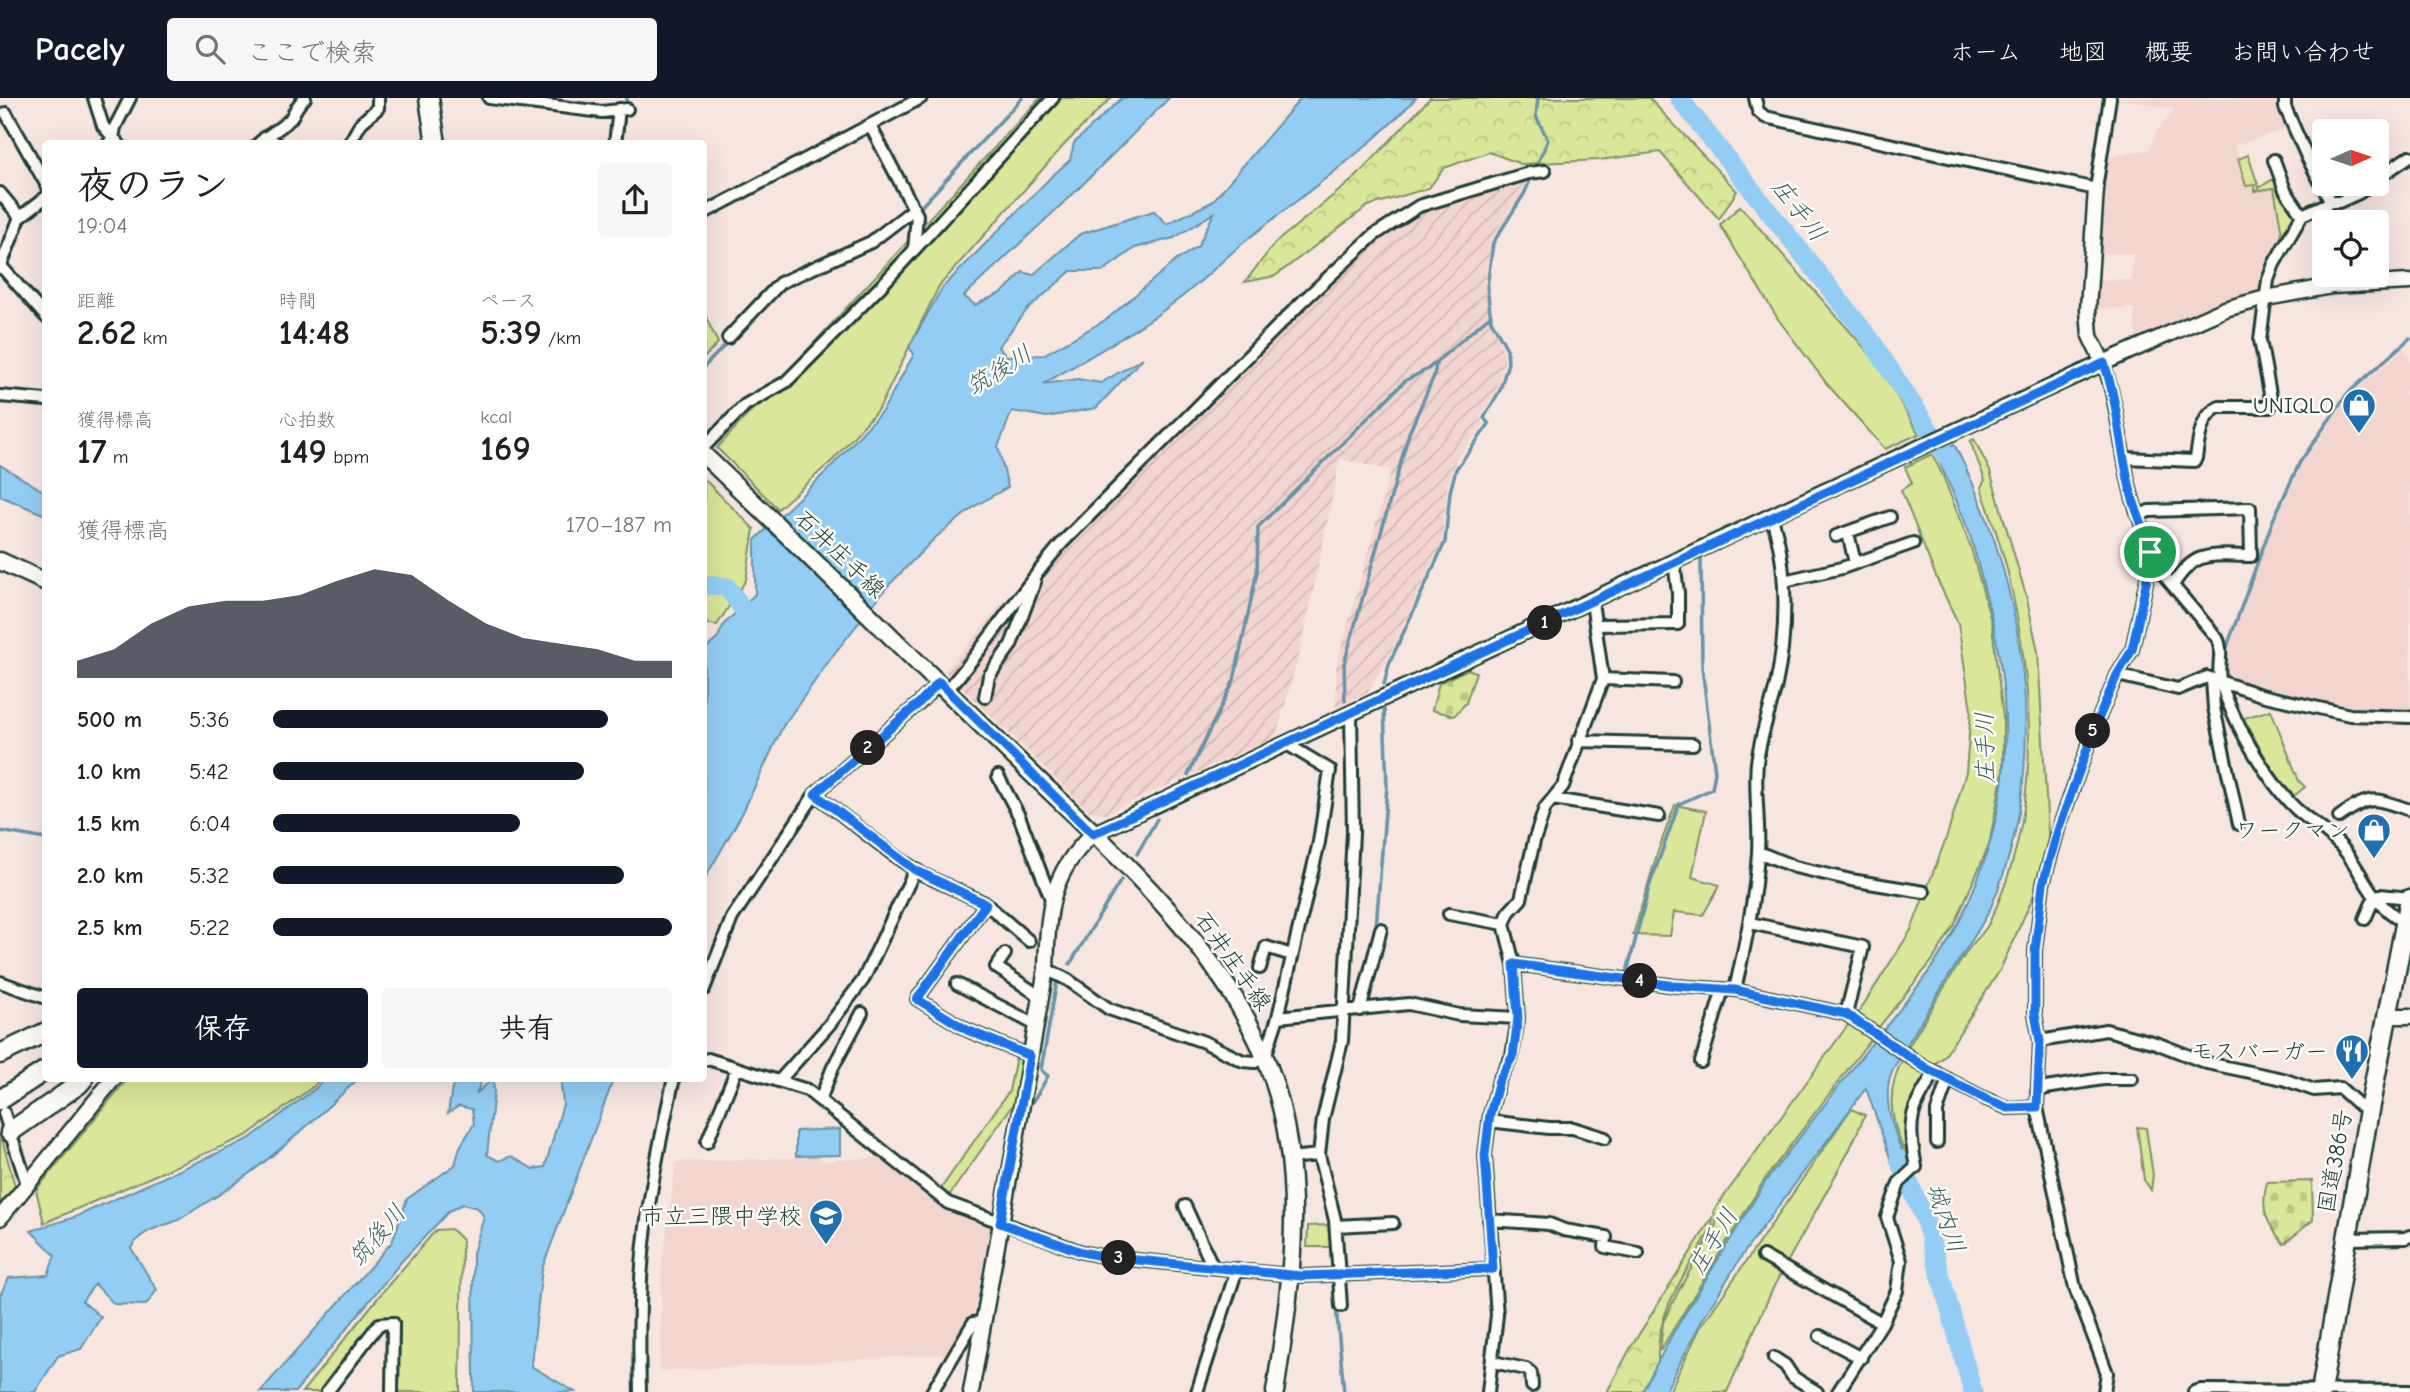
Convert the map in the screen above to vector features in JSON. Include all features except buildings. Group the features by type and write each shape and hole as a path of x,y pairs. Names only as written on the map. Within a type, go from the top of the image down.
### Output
{"highway":[{"path":"429,98 435,140"},
{"name":"国道386号","path":"2321,1391 2369,1110 2410,898"},
{"path":"0,1054 42,1034"},
{"path":"2,1106 42,1073"},
{"path":"9,1132 81,1082"}],"main road":[{"name":"石井庄手線","path":"707,455 1156,895 1227,985 1247,1018 1265,1057 1281,1110 1290,1158 1294,1220 1292,1275 1275,1392"},
{"path":"0,561 42,580"}],"street":[{"path":"94,98 103,126 112,140"},
{"path":"113,140 114,127 130,98"},
{"path":"351,140 361,124 378,108 378,98"},
{"path":"489,98 602,112 623,109 616,140"},
{"path":"707,212 921,98"},
{"path":"707,453 744,405 786,382 914,250 1053,98"},
{"path":"1755,98 1758,111 1765,117 2096,189"},
{"path":"2104,1392 2107,1373 2075,1288 2037,1107 2040,1041 2035,1014 2035,951 2043,884 2058,830 2095,727 2117,675 2132,650 2150,564 2150,552 2131,494 2114,396 2104,363 2090,336 2088,309 2096,189 2110,98"},
{"path":"2285,98 2285,107 2301,145 2331,202"},
{"path":"261,140 290,120 296,100"},
{"path":"6,113 42,177"},
{"path":"870,125 916,212 914,250"},
{"path":"2389,170 2410,156"},
{"path":"2274,160 2285,190 2302,215"},
{"path":"707,981 732,918 815,794 918,704 938,682 986,644 1041,566 1303,301 1374,235 1419,206 1529,173 1545,171"},
{"path":"0,193 20,217"},
{"path":"2125,458 2194,461 2206,416 2212,410 2219,407 2270,407 2270,392 2260,340 2268,280 2274,264 2302,215 2351,196"},
{"path":"42,200 20,217 0,267 42,313"},
{"path":"728,338 780,283 871,242 916,212"},
{"path":"971,1392 1046,969 1051,900 1062,872 1076,850 1093,834 1771,516 2225,309 2266,298 2332,286 2410,282"},
{"path":"0,396 42,400"},
{"path":"2138,516 2149,511 2250,508 2251,556 2202,556 2183,568 2173,585"},
{"path":"1701,1062 1729,989 1750,922 1758,852 1755,784 1758,753 1776,683 1781,649 1784,564 1780,541 1771,516"},
{"path":"1855,563 1842,535 1890,517"},
{"path":"1784,581 1855,563 1913,543"},
{"path":"1596,625 1678,624 1674,562"},
{"path":"2150,564 2173,585 2221,645 2221,682 2243,734 2277,786 2296,809 2319,825 2347,854 2391,915 2406,923"},
{"path":"985,697 989,676 1011,645 1041,566"},
{"path":"1488,1392 1497,1315 1485,1155 1489,1121 1499,1080 1513,1056 1518,1018 1514,964 1504,924 1509,912 1521,899 1534,841 1545,808 1563,786 1603,679 1592,601"},
{"path":"2117,675 2178,689 2207,677 2350,715 2410,717"},
{"path":"1603,679 1673,682"},
{"path":"2221,682 2214,708 2239,824"},
{"path":"1341,1306 1336,1226 1319,1155 1323,1119 1342,1041 1353,833 1349,776 1351,713"},
{"path":"1578,741 1693,744"},
{"path":"1286,743 1330,770 1349,776"},
{"path":"1046,969 1068,980 1109,1009 1205,1042 1243,1061 1255,1062 1265,1057 1278,1017 1319,842 1330,770"},
{"path":"998,776 1019,816 1051,900"},
{"path":"815,794 915,870 986,904 1029,941"},
{"path":"1553,799 1659,816"},
{"path":"2339,817 2358,803 2369,799 2410,810"},
{"path":"1758,852 1795,867 1851,880 1924,892"},
{"path":"779,1081 829,1025 863,980 915,870"},
{"path":"2376,896 2410,898"},
{"path":"2365,919 2376,896"},
{"path":"986,904 917,999 967,1030 1030,1056"},
{"path":"1449,914 1504,924"},
{"path":"1750,922 1863,947 1846,1014"},
{"path":"1360,1010 1381,929"},
{"path":"1260,968 1266,947 1292,954"},
{"path":"1004,954 996,967 1041,997"},
{"path":"1514,964 1676,986 1729,989 1846,1014 1948,1079 2008,1108 2037,1107"},
{"path":"0,982 42,997"},
{"path":"957,984 1036,1025"},
{"path":"1278,1017 1409,1004 1459,1014 1518,1018"},
{"path":"820,1100 833,1067 862,1013"},
{"path":"2388,1016 2410,1016"},
{"path":"2040,1041 2106,1030 2156,1043 2207,1063 2283,1079 2314,1090 2340,1088 2361,1107 2369,1110"},
{"path":"707,1059 807,1090 948,1203 1082,1252 1106,1257 1292,1275 1493,1269"},
{"path":"707,1142 737,1068"},
{"path":"1838,1392 1882,1323 1897,1291 1901,1273 1898,1246 1886,1217 1899,1183 1916,1167 1911,1120 1930,1070"},
{"path":"1937,1142 1937,1111 1948,1079"},
{"path":"2037,1092 2103,1079 2132,1079"},
{"path":"0,1217 111,1082"},
{"path":"640,1392 641,1276 652,1192 673,1082"},
{"path":"2,1106 27,1184"},
{"path":"1489,1121 1573,1128 1605,1138"},
{"path":"1290,1158 1319,1155"},
{"path":"1185,1206 1213,1267"},
{"path":"1489,1220 1549,1224 1564,1230 1606,1237 1605,1247 1638,1253"},
{"path":"1336,1226 1393,1223"},
{"path":"2347,1239 2410,1236"},
{"path":"1763,1256 1882,1323"},
{"path":"1197,1392 1237,1269"},
{"path":"327,1392 379,1324 393,1322 392,1392"},
{"path":"932,1392 973,1323 982,1322"},
{"path":"1820,1336 1861,1358"},
{"path":"1774,1358 1785,1365 1793,1377 1817,1392"},
{"path":"1493,1362 1526,1368 1531,1373 1532,1385"},
{"path":"2196,1391 2410,1391"}],"shaded area":[{"path":"2117,98 2281,98 2290,127 2235,146 2246,186 2254,186 2255,192 2274,189 2282,242 2264,288 2199,310 2136,337 2134,308 2092,309 2093,279 2132,280 2133,254 2094,253 2103,158 2150,149 2156,133 2175,109"},
{"path":"1526,179 1519,197 1492,238 1484,283 1490,319 1505,357 1497,389 1480,417 1484,424 1456,459 1447,488 1442,542 1387,660 1367,693 1336,708 1336,667 1391,470 1340,459 1303,640 1276,737 1104,814 1089,811 945,671 1031,570 1114,484 1263,334 1369,235 1428,197"},
{"path":"2403,349 2410,356 2410,388 2404,393 2410,401 2410,715 2350,712 2227,683 2224,665 2226,649 2274,523 2303,462 2350,395"},
{"name":"市立三隈中学校","path":"819,1157 821,1161 883,1157 946,1209 991,1226 973,1318 950,1354 660,1371 662,1266 676,1162"}],"green space":[{"path":"1040,98 1111,98 1064,145 939,286 880,407 833,460 778,509 717,448"},
{"path":"1430,98 1649,98 1737,191 1719,219 1660,152 1599,160 1521,164 1489,152 1444,168 1429,188 1368,206 1275,276 1245,282 1275,243 1356,177"},
{"path":"2248,155 2259,188 2273,179 2298,218 2283,240 2274,188 2255,191 2255,185 2246,186 2238,159"},
{"path":"1740,206 1876,361 1919,434 1885,449 1827,384 1778,319 1720,225"},
{"path":"707,319 718,343 707,355"},
{"path":"1974,439 1990,471 2027,599 2038,652 2049,851 2038,886 2000,970 1944,1057 1933,1065 1907,1049 1968,950 1988,925 2006,883 2026,796 2029,751 2024,662 2017,617 2005,562 1981,487 1985,480 1970,441"},
{"path":"1932,454 1971,548 1992,625 2003,717 2003,771 1989,845 1954,926 1932,961 1879,1027 1857,1015 1911,930 1947,836 1966,772 1971,710 1958,623 1901,490 1912,483 1905,467"},
{"path":"707,482 754,529 746,580 717,625 707,623"},
{"path":"1468,669 1476,672 1466,703 1454,716 1432,710 1439,683"},
{"path":"2271,710 2299,781 2305,787 2294,796 2266,759 2244,718"},
{"path":"1675,805 1706,811 1692,877 1720,885 1703,915 1674,912 1670,936 1633,935 1657,854"},
{"path":"1850,1022 1873,1036 1765,1179 1660,1351 1663,1322 1716,1225 1714,1210"},
{"path":"1016,1057 1021,1059 1014,1103 949,1196 940,1190 1009,1091"},
{"path":"1904,1057 1929,1074 1913,1100 1910,1167 1892,1112 1893,1086"},
{"path":"125,1082 317,1082 246,1136 44,1223 36,1190"},
{"path":"1851,1109 1865,1115 1849,1151 1774,1286 1727,1392 1669,1392 1700,1328"},
{"path":"2137,1127 2146,1128 2153,1175 2151,1190 2144,1180"},
{"path":"0,1132 15,1186 0,1204"},
{"path":"2312,1181 2313,1220 2284,1244 2266,1215 2264,1200 2267,1182"},
{"path":"1712,1218 1713,1226 1666,1312 1658,1349 1659,1369 1645,1392 1607,1392 1631,1347"},
{"path":"1328,1225 1330,1247 1307,1247 1308,1226"},
{"path":"451,1229 462,1240 460,1392 397,1392 400,1322 379,1319 322,1392 302,1392 436,1230"}],"water":[{"name":"筑後川","path":"1122,98 1169,98 1076,191 964,296 975,305 1003,292 1023,272 1033,275 1080,234 1154,211 1167,224 1212,202 1301,98 1416,98 1356,154 1248,239 1179,299 1130,333 1043,384 1078,379 1101,383 1143,358 1096,408 1047,417 1012,411 998,447 1008,487 975,506 935,538 887,587 834,654 783,726 742,814 707,875 707,647 717,639 724,624 755,594 755,540 827,471 883,410 914,354 909,347 942,288 1070,160 1074,143","holes":["1214,213 1198,246 1174,262 1107,319 1043,355 1006,356 998,347 1027,310 1071,271 1103,271 1135,248 1174,238"]},
{"path":"1954,444 1979,498 1999,554 2014,613 2023,672 2026,733 2022,792 2010,851 1991,907 1905,1048 1881,1033 1950,939 1977,882 1991,840 2005,757 2005,715 1994,629 1976,555 1960,508 1936,454"},
{"path":"0,465 42,490 42,514 0,496"},
{"path":"1876,1038 1901,1057 1893,1070 1888,1098 1893,1128 1909,1169 1897,1178 1866,1088 1743,1254 1701,1322 1665,1392 1642,1392 1673,1333 1766,1181"},
{"path":"321,1082 355,1082 304,1129 246,1176 183,1217 150,1230 135,1242 131,1248 157,1290 146,1305 114,1304 95,1284 82,1301 101,1317 81,1349 58,1356 35,1392 0,1392 0,1295 9,1278 48,1275 55,1255 31,1231 75,1217 249,1139"},
{"path":"456,1082 481,1082 476,1094 489,1082 493,1082 487,1155 499,1161 511,1156 533,1169 545,1167 563,1104 562,1082 612,1082 542,1269 531,1366 575,1392 474,1392 473,1253 484,1217 478,1208 462,1204 449,1211 401,1262 295,1392 260,1392 392,1242 407,1199 455,1165 460,1147 474,1124 472,1109 459,1106 448,1113 452,1088"},
{"path":"840,1129 840,1155 796,1156 796,1131"}],"waterway":[{"path":"622,140 627,98"},
{"path":"917,211 1022,98"},
{"path":"1384,684 1389,664 1445,542 1450,492 1456,469 1489,424 1484,418 1500,390 1508,363 1507,349 1491,320 1487,287 1493,243 1524,194 1548,140 1536,116 1538,98"},
{"name":"庄手川","path":"1679,98 1870,339 1956,471"},
{"path":"1188,775 1234,680 1257,572 1258,527 1406,380 1428,369 1491,315"},
{"path":"2225,652 2273,520 2300,462 2347,394 2410,338"},
{"path":"707,364 729,341"},
{"path":"1345,701 1344,664 1409,433 1434,376 1436,364"},
{"path":"1626,976 1649,887 1679,804 1712,789 1715,772 1702,667 1701,560"},
{"path":"707,585 727,587 756,627"},
{"path":"2230,694 2237,709"},
{"path":"1376,928 1387,786 1384,707"},
{"path":"2254,744 2281,784"},
{"path":"2292,798 2321,822"},
{"path":"1341,951 1348,813"},
{"path":"1137,854 1157,819"},
{"path":"0,831 42,838"},
{"path":"1070,964 1121,880"},
{"path":"1033,1102 1048,1076 1041,1070 1057,981"},
{"name":"城内川","path":"1899,1159 1925,1220 1973,1392"},
{"path":"1315,1165 1329,1216 1331,1249"},
{"path":"1336,1306 1344,1392"}],"place":[{"name":"UNIQLO","path":"2359,435"},
{"name":"ワークマン","path":"2374,860"},
{"name":"モスバーガー","path":"2352,1081"},
{"name":"市立三隈中学校","path":"826,1246"}],"route":[{"path":"2104,363 2114,396 2131,494 2150,552 2150,564 2132,650 2117,675 2095,727 2058,830 2043,884 2035,951 2035,1014 2040,1041 2037,1107 2008,1108 1986,1099 1926,1068 1846,1014 1735,990 1676,986 1514,964 1518,1018 1513,1056 1499,1080 1490,1114 1485,1155 1493,1269 1301,1276 1106,1257 1082,1252 1000,1223 1030,1056 967,1030 917,999 986,904 915,870 815,794 918,704 939,682 1093,834 2104,363"}]}
